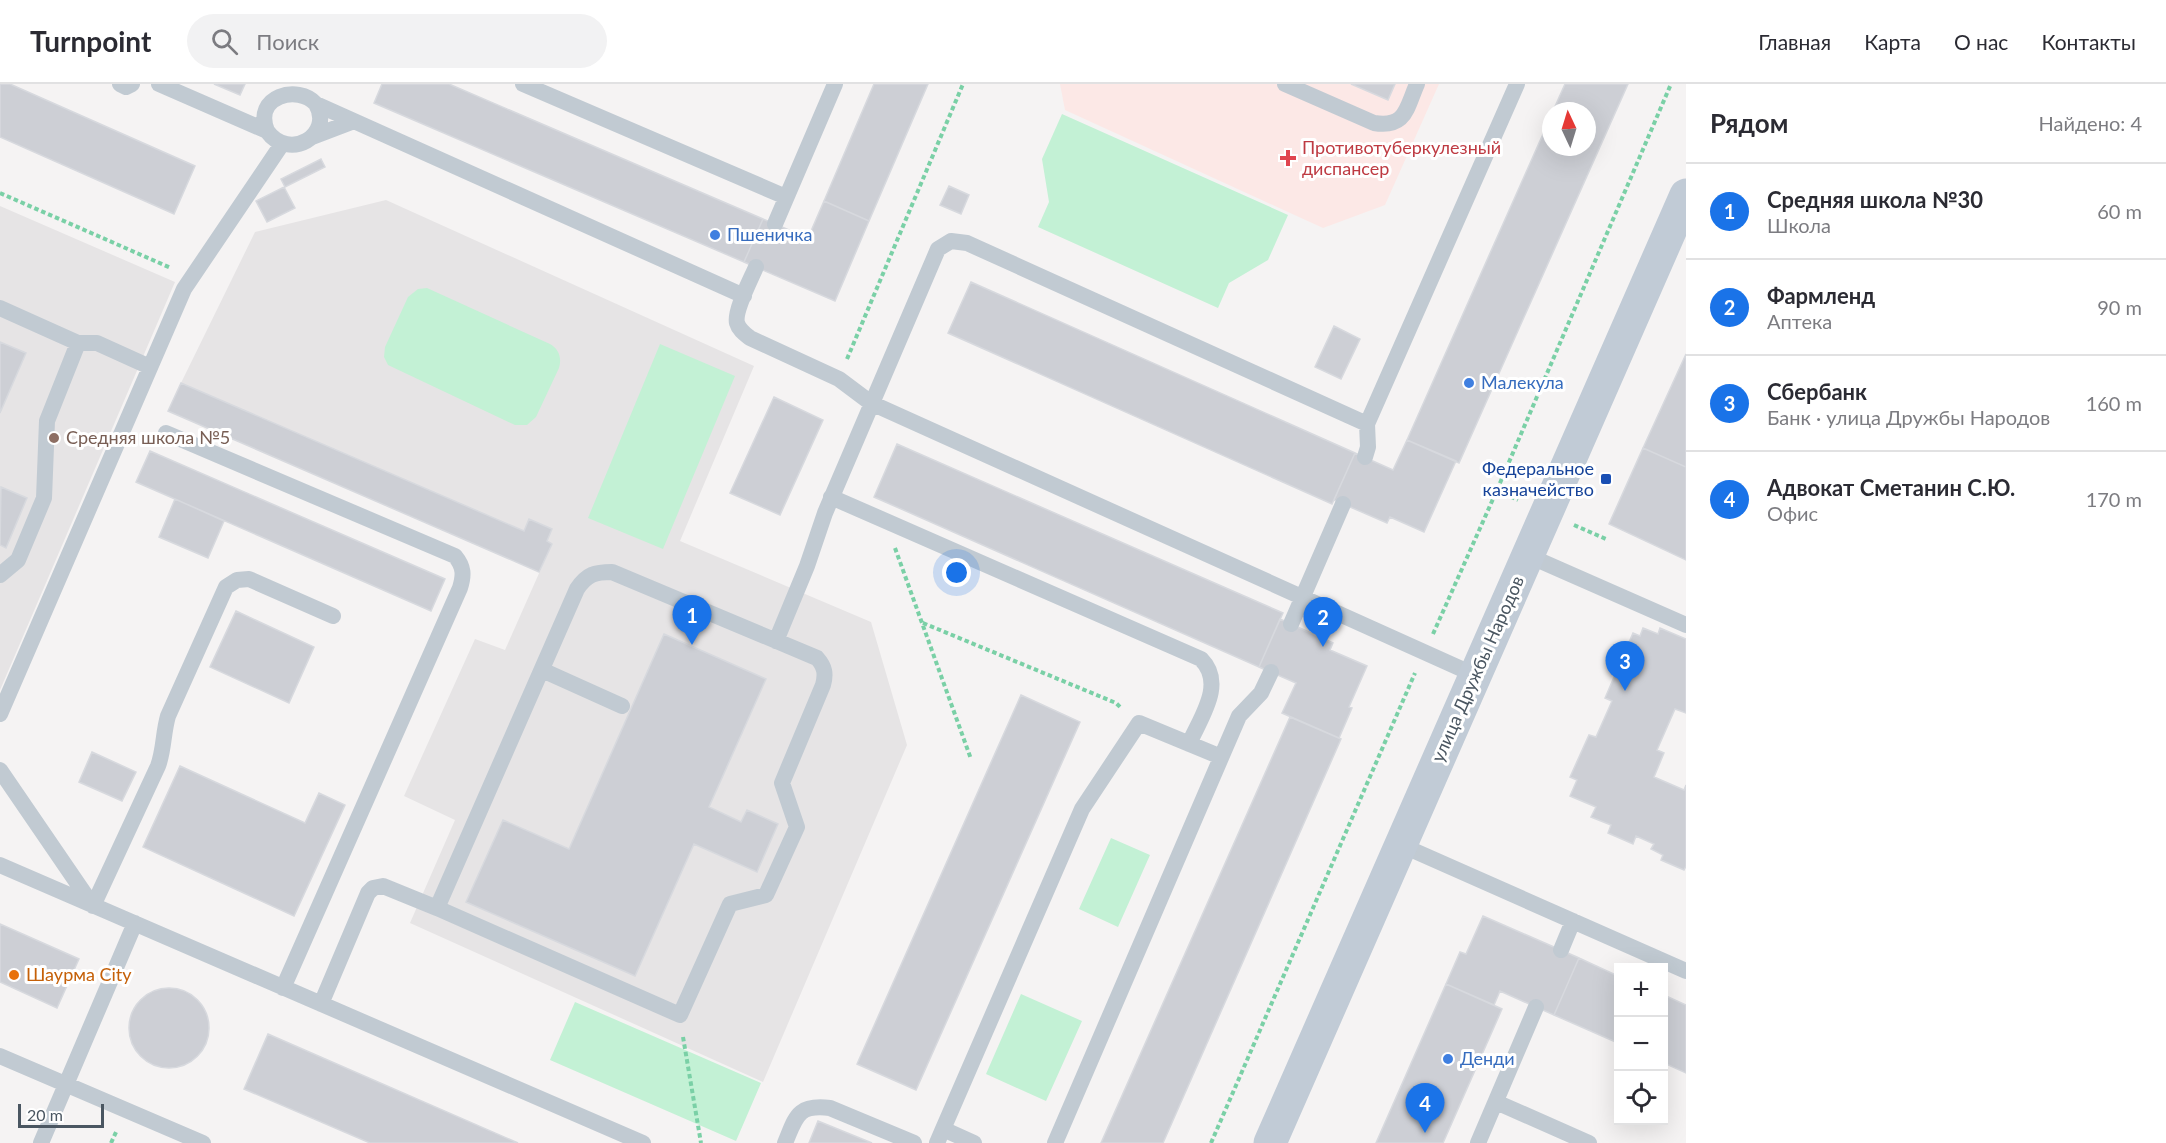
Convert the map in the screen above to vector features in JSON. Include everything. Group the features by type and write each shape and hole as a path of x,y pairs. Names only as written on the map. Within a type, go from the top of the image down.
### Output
{"street":[{"name":"улица Дружбы Народов","path":"1270,1143 1686,195"}],"lane":[{"path":"120,84 126,87 132,84"},
{"path":"159,84 267,131 282,144 301,144 312,137 354,121"},
{"path":"523,84 786,197"},
{"path":"775,224 835,84"},
{"path":"1285,84 1374,123 1388,125 1398,122 1406,111 1417,84"},
{"path":"1365,457 1368,447 1367,424 1518,84"},
{"path":"267,131 264,112 270,100 286,90 303,88 316,104 320,120 312,137"},
{"path":"316,104 744,296"},
{"path":"0,714 191,276 282,144"},
{"path":"776,641 807,566 831,497 938,249 951,241 967,243 1367,424"},
{"path":"756,267 744,296 737,323 742,332 750,338 838,379 872,403 1475,675"},
{"path":"0,308 78,343 97,343 150,367"},
{"path":"0,575 18,560 44,498 47,421 78,343"},
{"path":"166,433 455,556 462,564 464,577 460,588 283,988"},
{"path":"831,497 1201,659 1208,666 1213,678 1213,690 1189,744"},
{"path":"1291,624 1343,504"},
{"path":"1527,555 1686,625"},
{"path":"321,1004 368,893 373,888 383,886 680,1015 730,904 766,895 797,827 782,783 824,685 826,675 822,664 817,658 612,572 596,572 584,579 577,589 437,908"},
{"path":"93,906 158,766 163,754 168,716 226,587 237,580 249,579 333,616"},
{"path":"542,670 622,706"},
{"path":"1055,1143 1239,716 1261,693 1270,672"},
{"path":"974,1143 940,1136 1082,809 1139,723 1221,758"},
{"path":"0,771 93,906"},
{"path":"1401,845 1686,970"},
{"path":"0,865 643,1143"},
{"path":"1561,950 1573,921"},
{"path":"41,1143 135,923"},
{"path":"1478,1143 1536,1007"},
{"path":"0,1056 202,1143"},
{"path":"1496,1102 1589,1143"},
{"path":"785,1143 798,1114 806,1108 815,1106 830,1108 914,1143"}],"path":[{"path":"838,379 963,84"},
{"path":"1211,1143 1424,652 1497,490 1671,84"},
{"path":"0,193 191,276"},
{"path":"884,520 971,759"},
{"path":"922,622 1116,703 1139,723"},
{"path":"680,1015 701,1143"}],"shaded area":[{"name":"Противотуберкулезный диспансер","path":"1060,84 1439,84 1385,205 1323,228 1065,110"},
{"path":"386,200 754,366 680,541 871,622 907,745 763,1082 410,923 455,820 404,796 475,639 505,650 552,544 181,383 255,232"},
{"name":"Средняя школа №5","path":"0,206 175,282 0,690"}],"green space":[{"path":"1062,114 1288,215 1268,260 1229,283 1218,308 1038,227 1049,202 1042,159"},
{"path":"427,288 556,348 560,357 559,368 536,417 527,425 515,425 388,365 384,357 385,347 408,297 418,289"},
{"path":"660,344 735,376 663,549 588,518"},
{"path":"1111,838 1150,855 1118,927 1079,909"},
{"path":"1021,994 1082,1021 1046,1101 986,1074"},
{"path":"575,1002 761,1083 736,1141 550,1060"}],"building":[{"path":"0,84 10,84 195,166 174,214 0,137"},
{"path":"214,84 245,84 240,95"},
{"path":"382,84 449,84 763,219 744,262 374,103"},
{"path":"874,84 928,84 869,221 824,201"},
{"path":"1351,84 1395,84 1388,100"},
{"path":"1565,84 1628,84 1596,156 1596,102 1557,102"},
{"path":"1542,136 1542,156 1596,156 1459,463 1407,440"},
{"path":"321,159 325,167 285,187 281,179"},
{"path":"949,186 969,195 961,214 940,205"},
{"path":"284,187 295,208 267,222 256,201"},
{"path":"824,201 869,221 835,301 744,262 763,219 808,238"},
{"path":"971,282 1355,453 1332,504 948,333"},
{"path":"1334,326 1360,339 1341,379 1315,367"},
{"path":"0,342 26,353 0,413"},
{"path":"1686,354 1686,467 1643,448"},
{"path":"181,383 524,531 529,519 552,529 547,541 552,544 539,572 168,411"},
{"path":"774,397 823,420 780,515 730,493"},
{"path":"1407,440 1456,461 1424,532 1390,517 1387,523 1334,500 1355,453 1393,470"},
{"path":"897,444 1283,613 1259,667 874,497"},
{"path":"1643,448 1686,467 1686,560 1609,524"},
{"path":"150,451 445,579 431,611 136,482"},
{"path":"1,487 27,498 6,548 0,545"},
{"path":"175,499 224,521 208,558 159,537"},
{"path":"236,611 314,647 289,703 210,667"},
{"path":"1280,619 1333,643 1330,650 1367,666 1349,707 1352,708 1339,738 1282,713 1296,683 1259,667"},
{"path":"1643,628 1658,634 1660,628 1686,639 1686,713 1675,709 1657,750 1664,753 1654,777 1684,790 1686,785 1686,866 1684,870 1661,860 1663,855 1651,849 1654,844 1636,836 1633,844 1608,833 1611,825 1591,817 1596,807 1570,796 1577,780 1570,777 1589,735 1596,737 1612,701 1605,698 1633,633 1640,636"},
{"path":"664,634 766,679 709,807 741,822 747,810 778,824 757,872 694,844 635,976 466,902 503,820 569,849"},
{"path":"1021,695 1080,722 916,1090 857,1064"},
{"path":"1290,717 1341,739 1163,1143 1101,1143"},
{"path":"92,752 136,772 122,801 79,782"},
{"path":"180,766 305,823 319,793 345,805 294,916 143,847"},
{"path":"1483,916 1579,958 1554,1015 1500,991 1494,1005 1446,984 1460,952 1466,954"},
{"path":"0,924 79,959 57,1008 0,982"},
{"path":"1579,958 1614,974 1614,1041 1554,1015"},
{"path":"1446,984 1502,1009 1443,1143 1376,1143"},
{"path":"169,988 191,995 197,1000 208,1020 209,1028 202,1050 197,1056 177,1067 169,1068 147,1061 141,1056 130,1036 129,1028 136,1006 141,1000 161,989"},
{"path":"1668,997 1686,1005 1686,1073 1668,1065"},
{"path":"268,1034 518,1143 370,1143 244,1089"},
{"path":"818,1121 872,1143 809,1143"}],"place":[{"name":"Противотуберкулезный диспансер","path":"1288,158"},
{"name":"Пшеничка","path":"715,235"},
{"name":"Малекула","path":"1469,383"},
{"name":"Средняя школа №5","path":"54,438"},
{"name":"Федеральное казначейство","path":"1606,479"},
{"name":"Средняя школа №30","path":"692,645"},
{"name":"Фармленд","path":"1323,647"},
{"name":"Сбербанк","path":"1625,691"},
{"name":"Шаурма City","path":"14,975"},
{"name":"Денди","path":"1448,1059"},
{"name":"Адвокат Сметанин С.Ю.","path":"1425,1133"}]}
